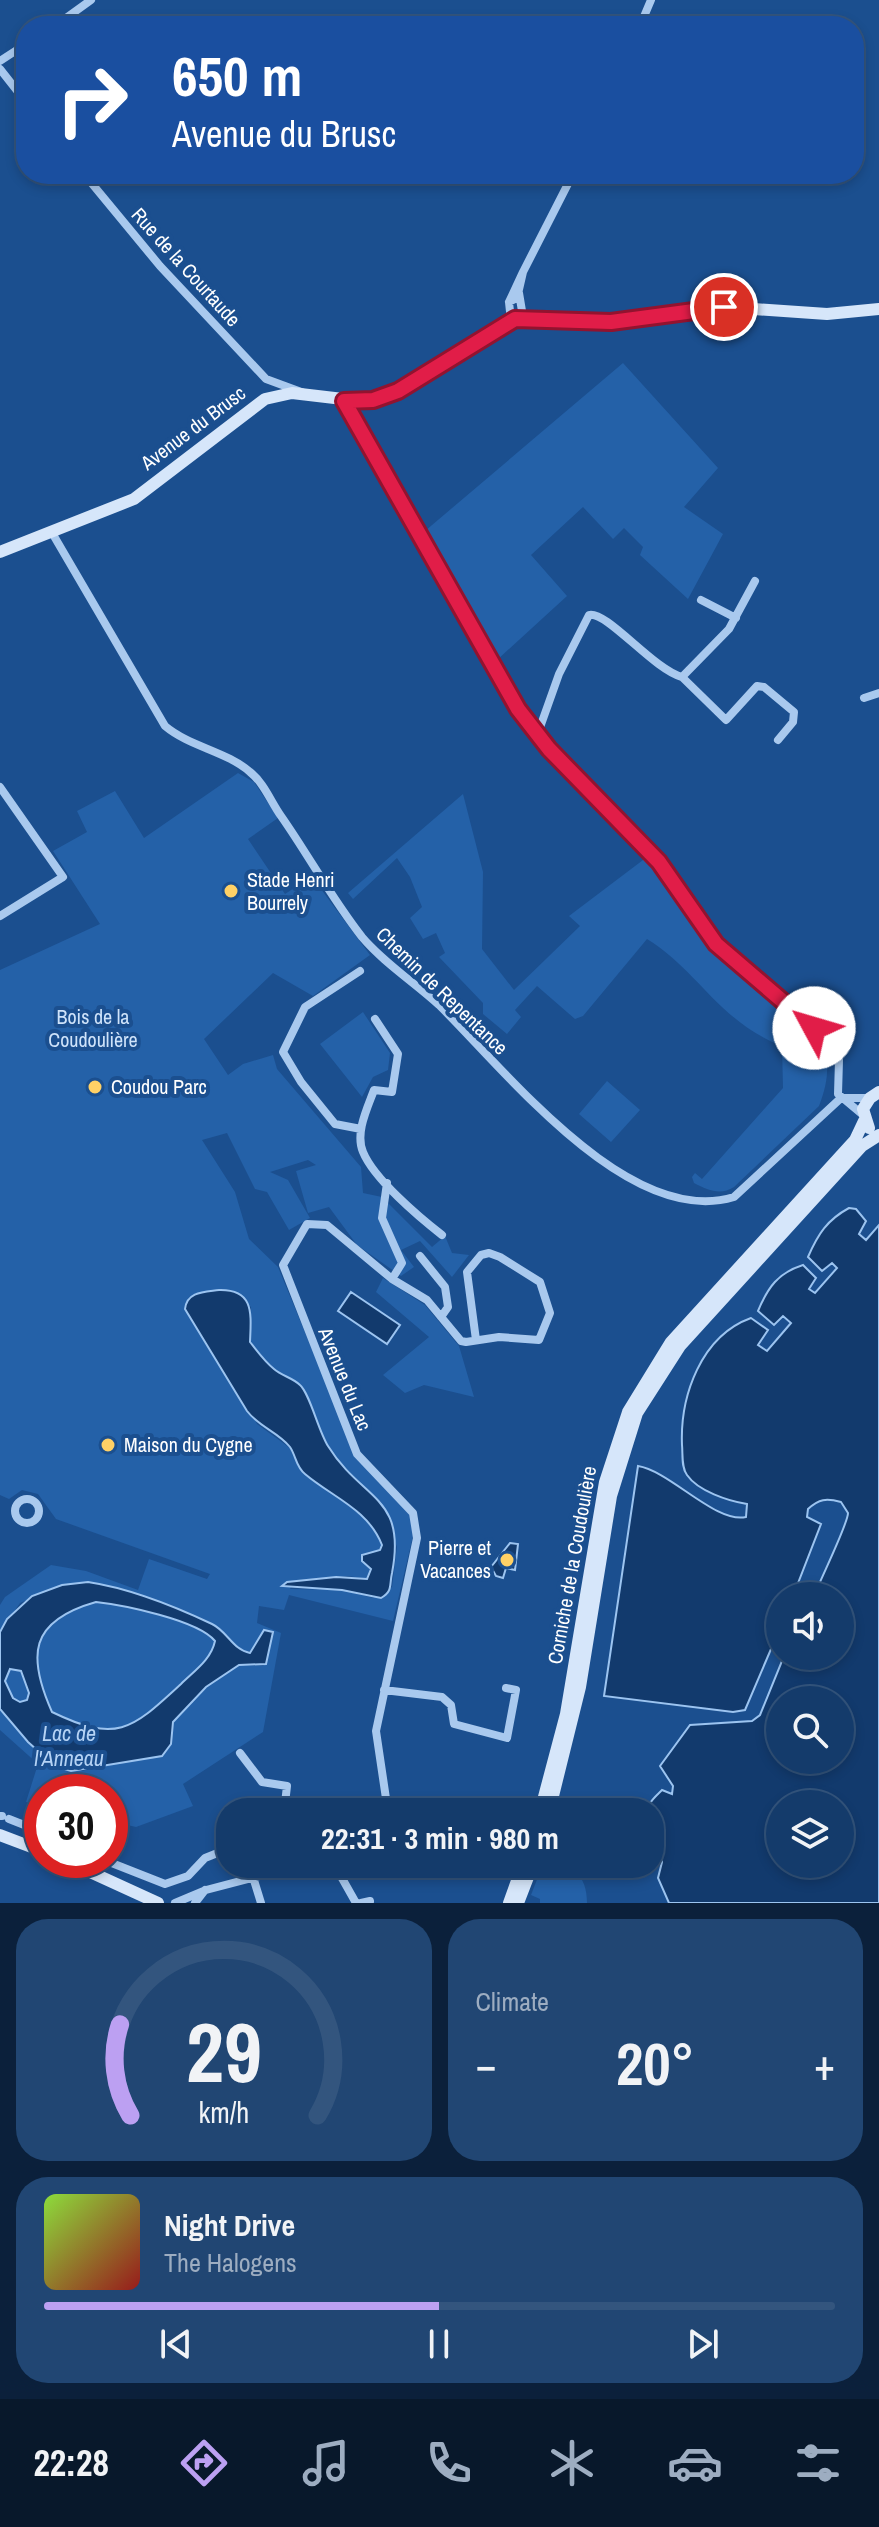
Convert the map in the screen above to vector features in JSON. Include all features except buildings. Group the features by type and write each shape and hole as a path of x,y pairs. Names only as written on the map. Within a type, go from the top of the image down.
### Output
{"main road":[{"path":"517,319 611,322 724,307 827,314 879,309"},
{"name":"Avenue du Brusc","path":"0,552 134,499 204,442 271,397 304,394 344,401 373,400 398,391 517,319"},
{"name":"Corniche de la Coudoulière","path":"544,1798 566,1714 605,1482 628,1412 671,1342 855,1140 874,1095"},
{"path":"864,1118 879,1135"},
{"name":"Corniche de la Coudoulière","path":"552,1798 580,1687 611,1496 637,1413 658,1376 695,1328 862,1146 879,1135"},
{"path":"0,1835 24,1844"},
{"path":"103,1878 158,1903"},
{"path":"509,1903 518,1878"},
{"path":"518,1903 528,1878"}],"street":[{"path":"69,16 91,0"},
{"path":"0,69 16,89"},
{"name":"Rue de la Courtaude","path":"92,184 160,266 266,379 294,387 304,394"},
{"path":"509,302 568,184"},
{"path":"517,319 523,272"},
{"path":"509,302 519,293"},
{"path":"509,302 517,319"},
{"name":"Rue de la Courtaude","path":"266,379 271,397"},
{"path":"271,397 276,384"},
{"path":"344,401 516,704 538,733 659,862 716,944 833,1043 839,1060 837,1090 841,1098 864,1118"},
{"name":"Chemin de Repentance","path":"51,531 165,726 179,737 251,772 372,948 402,971 502,1072 618,1174 656,1192 696,1203 713,1204 734,1197 841,1098"},
{"path":"682,677 736,618 755,581"},
{"path":"701,600 736,618"},
{"path":"538,733 559,674 589,615 602,616 649,659 670,674 682,677 726,720 757,686 764,687 794,712 793,722 778,740"},
{"path":"864,698 879,693"},
{"path":"0,787 63,877 0,916"},
{"path":"360,971 305,1007 283,1052 301,1082 335,1124 361,1129"},
{"path":"375,1019 398,1054 392,1092 374,1090 361,1129 363,1152 405,1206 442,1235"},
{"path":"841,1098 874,1095"},
{"path":"387,1183 382,1218 402,1263 392,1279 427,1300 459,1339 475,1340 499,1337 539,1340 550,1313 538,1280 489,1253 481,1255 467,1272 475,1340"},
{"name":"Avenue du Lac","path":"386,1798 376,1731 417,1538 413,1513 357,1454 283,1265 307,1224 327,1225 392,1279"},
{"path":"420,1256 445,1287 448,1307 441,1317"},
{"path":"384,1690 442,1697 451,1705 454,1724 507,1738 516,1690 506,1688"},
{"path":"240,1753 262,1782 287,1786 286,1798"},
{"path":"4,1817 24,1825"},
{"path":"128,1869 165,1884 188,1876 205,1858 216,1854"},
{"path":"175,1903 206,1890 249,1878"},
{"path":"253,1878 261,1903"},
{"path":"344,1878 362,1902"},
{"path":"195,1903 206,1890"}],"green space":[{"path":"623,363 718,468 684,507 723,534 688,599 640,555 643,547 624,528 613,539 583,507 531,555 567,596 497,660 425,531"},
{"name":"Bois de la Coudoulière","path":"238,773 254,782 278,818 248,839 285,894 308,879 315,881 370,955 313,996 273,973 204,1039 228,1075 243,1064 273,1055 277,1069 361,1167 363,1193 382,1197 432,1247 445,1236 452,1253 469,1255 452,1277 420,1241 401,1250 414,1267 401,1276 357,1245 329,1207 308,1213 296,1171 316,1165 308,1160 270,1172 288,1180 310,1218 289,1230 267,1192 255,1189 227,1133 202,1140 235,1192 249,1239 278,1267 357,1458 410,1514 413,1536 393,1621 289,1595 284,1610 259,1606 257,1623 281,1633 263,1732 183,1784 193,1806 136,1827 128,1825 128,1774 35,1774 38,1764 0,1730 0,1709 28,1742 82,1771 171,1744 173,1722 206,1687 239,1665 264,1666 252,1651 240,1651 227,1635 62,1585 20,1603 0,1632 0,1605 5,1597 51,1565 86,1571 138,1590 149,1559 207,1579 210,1574 56,1519 38,1494 22,1490 9,1499 0,1495 0,970 100,924 53,851 87,832 77,811 115,791 144,838","holes":["231,1290 251,1307 249,1342 276,1371 299,1383 307,1394 310,1410 326,1443 343,1468 381,1502 397,1547 392,1587 373,1598 342,1590 290,1589 295,1581 348,1576 368,1579 371,1569 362,1561 368,1552 380,1550 382,1545 378,1533 344,1498 323,1487 295,1460 290,1448 257,1424 195,1294"]},
{"path":"463,794 483,872 482,949 514,990 580,926 569,916 647,857 710,944 823,1041 827,1074 819,1106 734,1187 714,1191 694,1183 692,1177 695,1173 702,1179 783,1088 782,1046 741,1023 665,952 647,939 583,1016 575,1019 537,986 515,1010 521,1017 507,1034 483,1014 483,1003 439,957 445,953 436,933 423,939 410,918 422,907 410,877 397,858 353,899 348,893"},
{"path":"363,1012 390,1053 388,1070 373,1077 362,1097 320,1044"},
{"path":"607,1081 640,1110 611,1142 579,1114"},
{"path":"383,1278 425,1305 459,1346 474,1397 424,1385 405,1393 383,1375 429,1337 376,1292"},
{"path":"96,1602 177,1620 206,1633 215,1641 210,1654 181,1684 149,1712 122,1727 93,1727 52,1712 39,1674 37,1658 46,1630 57,1619"},
{"path":"10,1669 20,1671 30,1693 27,1700 20,1702 13,1698 5,1681"},
{"path":"538,1878 581,1878 587,1903 540,1903 540,1899 531,1895"}],"water":[{"path":"849,1208 856,1209 866,1221 859,1234 866,1240 879,1225 879,1903 669,1903 658,1878 664,1878 664,1798 655,1798 662,1790 672,1794 673,1786 660,1766 690,1725 752,1721 760,1715 766,1700 766,1774 854,1774 854,1686 772,1686 778,1670 854,1670 854,1582 820,1582 847,1519 848,1513 841,1502 823,1500 808,1509 807,1517 821,1524 798,1582 766,1582 766,1661 745,1710 733,1712 604,1696 638,1466 664,1477 721,1513 746,1517 747,1504 706,1490 685,1472 682,1426 690,1388 707,1353 734,1327 751,1318 768,1330 758,1345 767,1351 791,1323 783,1316 774,1325 758,1311 775,1282 794,1268 803,1265 816,1278 809,1289 815,1293 837,1268 832,1263 822,1271 808,1257 824,1228"},
{"path":"219,1290 231,1291 245,1299 250,1313 250,1342 271,1366 304,1390 328,1446 387,1513 393,1528 395,1547 390,1588 381,1598 342,1590 282,1586 287,1582 336,1577 367,1579 371,1569 362,1561 362,1555 380,1550 382,1545 359,1513 305,1474 290,1447 247,1411 185,1309 193,1296"},
{"path":"351,1292 400,1325 387,1344 338,1311"},
{"name":"Pierre et Vacances","path":"510,1543 518,1544 515,1570 506,1568 503,1578 496,1576 491,1567"},
{"name":"Lac de l'Anneau","path":"88,1582 151,1598 212,1624 239,1648 250,1653 264,1630 273,1632 266,1664 239,1665 206,1687 173,1722 171,1744 162,1756 71,1771 55,1766 28,1742 0,1709 0,1632 7,1619 32,1596 62,1585","holes":["96,1602 177,1620 206,1633 215,1641 210,1654 196,1670 149,1712 123,1727 93,1727 52,1712 39,1674 37,1658 46,1630 57,1619","10,1669 21,1671 29,1693 27,1700 20,1702 13,1698 5,1681"]}],"place":[{"name":"Stade Henri Bourrely","path":"231,891"},
{"name":"Coudou Parc","path":"95,1087"},
{"name":"Maison du Cygne","path":"108,1445"},
{"name":"Pierre et Vacances","path":"507,1560"}],"route":[{"path":"724,307 611,322 523,317 504,324 398,391 373,400 344,401 518,709 549,749 659,862 716,944 814,1028"}]}
